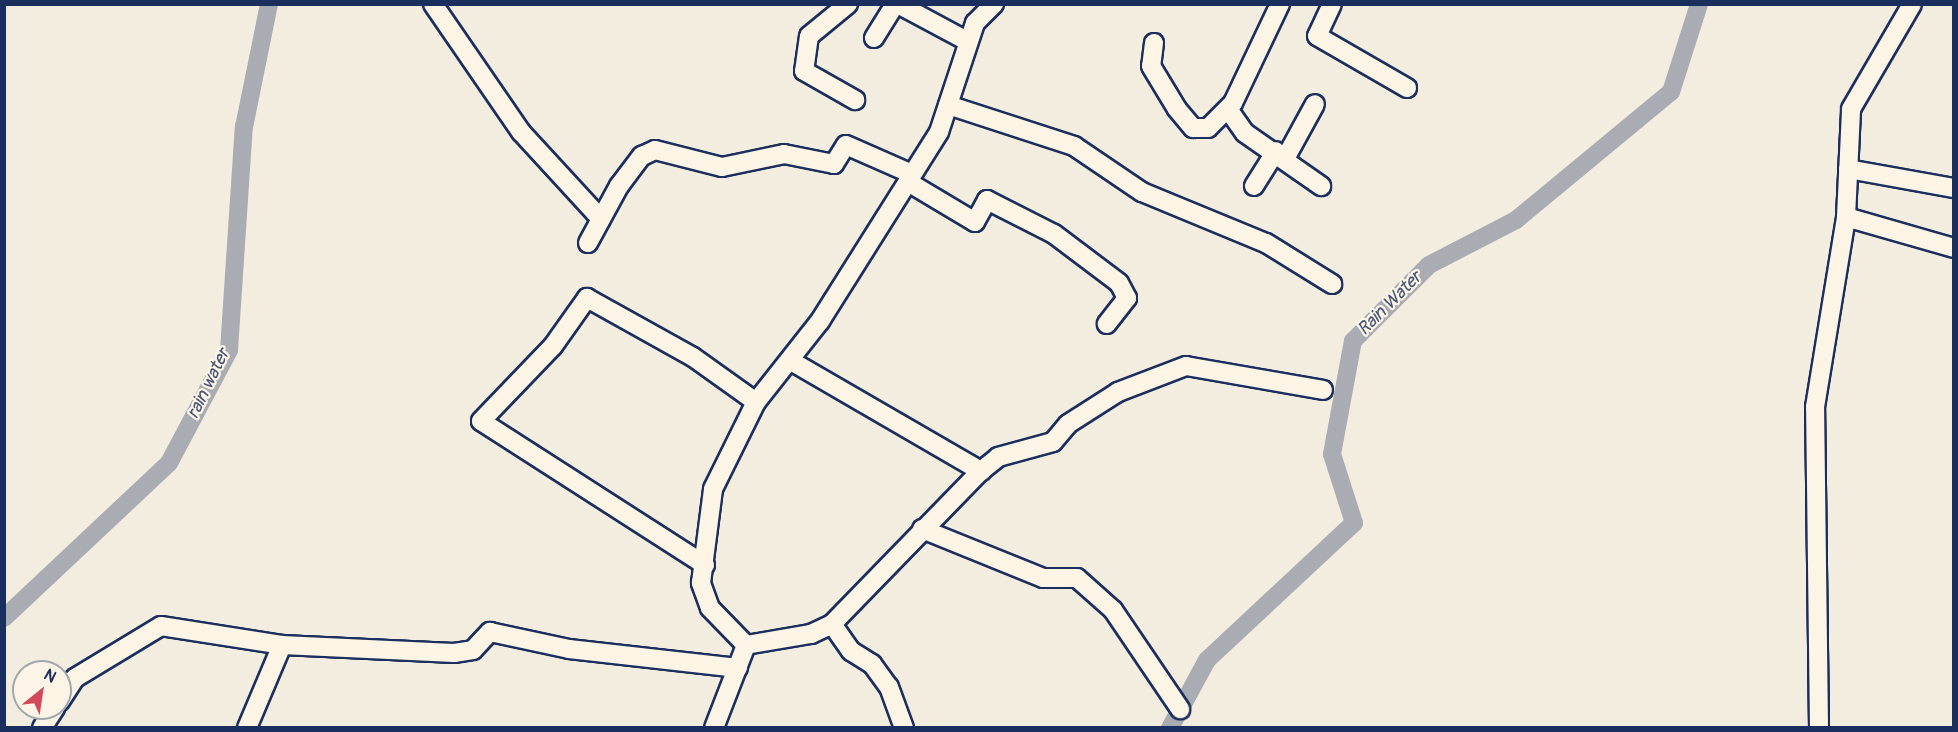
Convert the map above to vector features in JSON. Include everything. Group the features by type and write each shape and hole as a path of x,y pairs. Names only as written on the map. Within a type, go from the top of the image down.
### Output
{"street":[{"path":"433,4 521,132 601,219"},
{"path":"848,4 809,36 804,71 855,100"},
{"path":"874,38 897,4 968,41"},
{"path":"746,645 710,608 701,583 713,489 756,402 791,361 910,178 948,105 975,23 994,4"},
{"path":"1154,43 1151,66 1193,128 1208,128 1228,109 1280,4"},
{"path":"1332,4 1317,36 1407,88"},
{"path":"1820,728 1815,407 1846,217 1851,109 1912,4"},
{"path":"1254,186 1281,154 1316,104"},
{"path":"948,105 1074,146 1142,192 1266,243 1332,284"},
{"path":"1228,109 1245,133 1281,154 1321,186"},
{"path":"588,243 642,156 655,150 722,167 784,154 834,164 846,146 910,178 975,222 987,200 1054,234 1119,283 1127,298 1107,324"},
{"path":"1848,169 1953,188"},
{"path":"1846,217 1953,248"},
{"path":"705,565 481,422 553,346 587,298 693,357 756,402"},
{"path":"791,361 981,471"},
{"path":"746,645 811,634 832,624 922,529 998,457 1053,442 1068,424 1118,392 1186,366 1323,390"},
{"path":"922,529 1042,578 1077,578 1113,610 1180,709"},
{"path":"832,624 851,651 872,663 889,687 904,728"},
{"path":"72,683 75,678 161,626 282,645 454,653 473,650 490,632 569,649 738,668"},
{"path":"248,728 282,645"},
{"path":"714,728 746,645"}],"waterway":[{"name":"rain water","path":"4,618 169,463 229,350 244,127 269,4"},
{"name":"Rain Water","path":"1170,728 1207,660 1354,523 1332,454 1353,341 1429,265 1516,220 1671,92 1699,4"}]}
